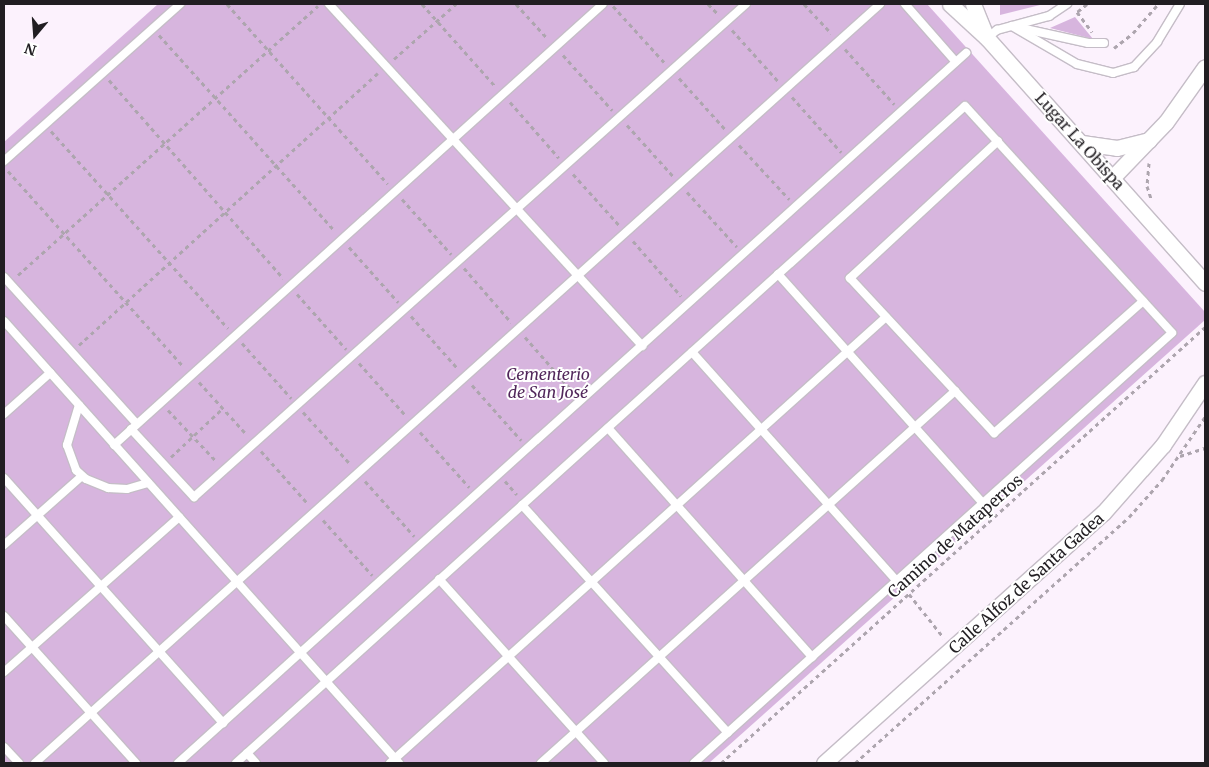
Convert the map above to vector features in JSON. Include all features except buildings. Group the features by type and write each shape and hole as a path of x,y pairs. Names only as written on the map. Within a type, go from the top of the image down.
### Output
{"street":[{"name":"Lugar La Obispa","path":"950,4 987,38 1113,177 1205,283"},
{"path":"975,5 987,38"},
{"path":"1113,177 1150,140 1205,67"},
{"path":"1082,143 1116,148 1150,140"},
{"name":"Calle Alfoz de Santa Gadea","path":"824,763 1070,546 1136,479 1205,383"}],"lane":[{"path":"4,161 180,4"},
{"path":"329,4 642,346"},
{"path":"114,445 603,4"},
{"path":"6,280 71,352 163,464 194,497 746,4"},
{"path":"35,763 880,4"},
{"path":"905,4 956,62"},
{"path":"987,38 997,30 1049,16 1067,4"},
{"path":"1012,26 1077,64 1113,73 1134,67 1157,42 1180,4"},
{"path":"1012,26 1103,44"},
{"path":"178,763 966,53"},
{"path":"236,763 965,106 1172,333 694,763"},
{"path":"998,141 850,278 994,433 1143,301"},
{"path":"778,274 983,503"},
{"path":"4,321 179,517 236,584 326,681 395,762 886,317"},
{"path":"692,352 897,581"},
{"path":"4,414 50,373"},
{"path":"541,763 955,391"},
{"path":"79,406 67,444 72,462 82,476 101,486 116,489 139,488 148,483"},
{"path":"608,428 812,657"},
{"path":"4,545 82,476"},
{"path":"4,478 223,723"},
{"path":"523,504 728,733"},
{"path":"4,672 179,517"},
{"path":"439,579 604,763"},
{"path":"4,616 136,763"},
{"path":"4,746 19,763"},
{"path":"247,753 256,763"}],"path":[{"path":"227,4 581,400"},
{"path":"6,280 321,4"},
{"path":"422,4 688,304"},
{"path":"71,352 456,4"},
{"path":"516,4 744,254"},
{"path":"612,4 796,207"},
{"path":"804,4 901,112"},
{"path":"1087,4 1077,12 1110,51 1133,33 1158,4"},
{"path":"1150,160 1147,186 1158,206"},
{"name":"Camino de Mataperros","path":"721,763 1205,327"},
{"path":"161,402 224,470"},
{"path":"163,464 222,409"},
{"path":"854,763 1129,517 1179,456 1205,416"},
{"path":"1179,456 1205,448"},
{"path":"499,475 523,504"},
{"path":"909,594 953,650"}],"green space":[{"name":"Cementerio de San José","path":"158,4 927,4 1205,312 1205,320 709,763 4,763 4,142"},
{"path":"1000,4 1044,4 1000,15"},
{"path":"1075,17 1093,39 1050,28"}]}
